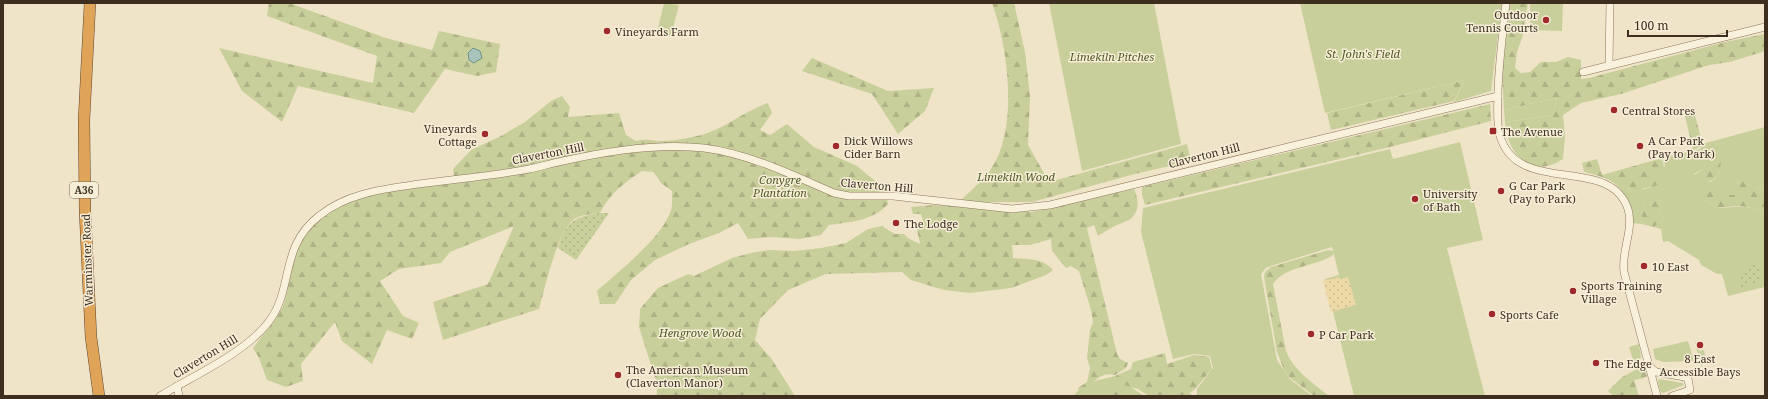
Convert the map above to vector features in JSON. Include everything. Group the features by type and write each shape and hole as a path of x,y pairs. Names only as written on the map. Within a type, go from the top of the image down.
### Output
{"highway":[{"name":"Warminster Road","path":"90,3 84,120 85,212 91,337 99,396"}],"street":[{"path":"1506,3 1499,65 1498,96 1498,128 1503,143 1511,157 1525,167 1605,184 1613,189 1625,203 1629,218 1629,227 1622,263 1657,396"},
{"path":"1609,65 1610,3"},
{"path":"1583,72 1765,27"},
{"name":"Claverton Hill","path":"160,396 250,342 268,324 280,303 291,254 298,238 318,216 343,202 360,195 379,190 528,169 565,160 605,153 670,145 706,149 745,156 834,193 849,196 893,196 1012,209 1031,208 1050,205 1498,96"},
{"path":"1650,367 1656,372 1685,377 1688,379 1690,390 1672,396"},
{"path":"177,386 179,396"}],"green space":[{"path":"269,3 289,3 386,38 432,50 439,31 500,44 496,72 477,76 445,69 414,113 298,86 282,122 242,91 219,48 373,83 377,56 267,16"},
{"path":"664,3 679,5 671,36 657,32"},
{"name":"Limekiln Wood","path":"992,3 1014,3 1025,52 1030,96 1028,145 1049,182 1187,144 1191,161 1135,174 1032,202 959,202 991,169 1000,152 1005,132 1008,110 1006,64 1003,42"},
{"name":"Limekiln Pitches","path":"1049,3 1154,3 1181,144 1082,171"},
{"name":"St. John's Field","path":"1300,3 1502,3 1491,91 1454,102 1465,80 1325,113"},
{"path":"1510,3 1528,3 1523,35 1517,52 1515,68 1521,73 1530,72 1541,62 1556,62 1568,57 1581,60 1581,79 1589,78 1725,42 1765,34 1765,51 1730,62 1709,65 1621,94 1581,103 1563,115 1565,136 1563,159 1551,165 1541,167 1531,165 1516,153 1510,144 1505,122 1554,115 1557,98 1504,110 1502,75"},
{"name":"Outdoor Tennis Courts","path":"1530,3 1563,3 1562,31 1530,30"},
{"path":"812,58 888,91 934,88 925,111 898,134 872,94 802,71"},
{"path":"1465,80 1454,101 1331,130 1327,113"},
{"name":"Conygre Plantation","path":"562,96 570,107 568,117 619,113 626,135 636,141 663,141 697,136 725,125 759,106 768,103 772,113 760,130 770,135 787,124 814,147 857,166 885,189 888,204 882,210 861,220 829,225 821,235 800,239 770,237 748,239 738,223 719,233 689,244 655,260 631,280 615,304 600,304 597,291 627,265 648,244 665,223 671,211 672,191 661,183 654,172 642,171 613,194 600,213 578,217 567,227 552,262 539,309 443,340 433,302 488,284 514,226 450,252 441,263 399,269 380,281 403,316 419,323 412,339 387,330 372,364 342,341 335,322 301,364 303,381 286,387 267,380 259,358 253,348 279,313 287,293 293,261 298,246 316,223 332,211 351,202 371,196 393,191 455,183 453,169 471,150 499,137 525,122 551,101"},
{"path":"1557,98 1554,115 1505,122 1504,110"},
{"path":"1490,104 1491,121 1386,148 1145,205 1142,195 1142,187"},
{"path":"1692,112 1695,115 1703,146 1693,150 1685,116"},
{"path":"1765,127 1765,190 1757,188 1746,182 1738,181 1736,185 1736,195 1730,195 1721,189 1700,192 1701,200 1708,201 1715,208 1745,207 1763,213 1765,212 1765,287 1728,296 1722,274 1717,274 1701,265 1699,260 1668,241 1663,242 1661,229 1654,227 1664,218 1658,210 1662,201 1646,201 1644,203 1641,224 1633,223 1630,205 1621,190 1626,187 1635,191 1653,187 1661,176 1665,165 1662,158 1700,149 1703,146 1702,144","holes":["1706,162 1720,172 1716,178 1710,182 1694,174 1703,169"]},
{"path":"1460,142 1483,240 1447,248 1485,396 1354,396 1325,279 1339,275 1332,247 1266,268 1261,274 1277,360 1290,379 1312,396 1197,396 1197,389 1213,368 1210,356 1194,354 1173,359 1141,232 1143,208 1390,149 1393,159"},
{"path":"1715,155 1720,159 1721,165 1719,174 1713,180 1703,182 1697,181 1693,176 1703,169 1708,156"},
{"path":"1662,158 1665,172 1661,176 1660,183 1653,187 1644,188 1640,191 1635,191 1626,187 1621,190 1609,180 1584,172 1582,163 1597,159 1602,175"},
{"path":"1744,180 1751,183 1756,188 1765,190 1765,212 1762,213 1745,207 1715,208 1708,201 1701,200 1699,196 1700,192 1717,189 1727,190 1730,195 1736,195 1736,185 1738,181"},
{"name":"Hengrove Wood","path":"1134,189 1138,206 1133,217 1112,227 1098,236 1094,225 1087,228 1117,354 1120,359 1128,363 1126,368 1115,375 1109,374 1100,377 1080,394 1078,388 1087,382 1090,368 1087,358 1090,330 1093,322 1091,310 1079,271 1071,266 1066,268 1052,251 1051,239 1030,245 1012,245 1013,258 1040,261 1045,263 1053,270 1046,275 1011,288 970,293 944,290 911,280 902,272 826,274 788,290 760,319 755,340 771,358 795,396 657,396 657,384 639,327 640,309 658,288 688,274 694,276 732,258 751,253 769,250 795,251 846,243 868,229 882,226 895,234 904,234 908,238 920,244 916,225 924,223 921,214 913,214 911,207 935,205 1032,212"},
{"path":"1646,200 1662,201 1662,206 1658,210 1664,218 1654,227 1641,224 1644,202"},
{"path":"609,213 576,260 558,248 564,232 572,222 583,216"},
{"path":"1328,250 1333,251 1334,253 1332,256 1292,270 1278,278 1273,284 1286,351 1289,358 1304,376 1329,396 1314,396 1289,377 1284,370 1277,352 1264,277 1265,272 1271,267"},
{"path":"1753,264 1758,266 1761,271 1759,282 1740,288 1740,273 1745,268"},
{"path":"1694,339 1699,351 1704,350 1706,362 1701,366"},
{"path":"1688,341 1694,361 1663,362 1655,359 1653,349"},
{"path":"1639,344 1641,357 1634,363 1629,347"},
{"path":"1165,353 1167,364 1194,355 1209,357 1212,369 1190,393 1192,396 1149,396 1138,389 1124,385 1115,376 1131,369 1133,362"},
{"path":"1639,368 1644,369 1647,376 1634,380 1639,396 1613,396 1608,391 1622,377"},
{"path":"1115,376 1144,396 1073,396 1086,383"},
{"path":"1659,379 1682,383 1684,385 1663,393 1660,391 1658,382"},
{"path":"1110,386 1119,389 1129,396 1107,396"}],"sand":[{"path":"1339,277 1340,279 1348,277 1356,305 1331,312 1323,281"}],"water":[{"path":"473,48 480,51 482,58 474,63 469,60 468,53"}],"place":[{"name":"Outdoor Tennis Courts","path":"1546,20"},
{"name":"Vineyards Farm","path":"607,31"},
{"name":"Central Stores","path":"1614,110"},
{"name":"The Avenue","path":"1493,131"},
{"name":"Vineyards Cottage","path":"485,134"},
{"name":"Dick Willows Cider Barn","path":"836,146"},
{"name":"A Car Park (Pay to Park)","path":"1640,146"},
{"name":"G Car Park (Pay to Park)","path":"1501,191"},
{"name":"University of Bath","path":"1415,199"},
{"name":"The Lodge","path":"896,223"},
{"name":"10 East","path":"1644,266"},
{"name":"Sports Training Village","path":"1573,291"},
{"name":"Sports Cafe","path":"1492,314"},
{"name":"P Car Park","path":"1311,334"},
{"name":"8 East Accessible Bays","path":"1700,345"},
{"name":"The Edge","path":"1596,363"},
{"name":"The American Museum (Claverton Manor)","path":"618,375"}]}
